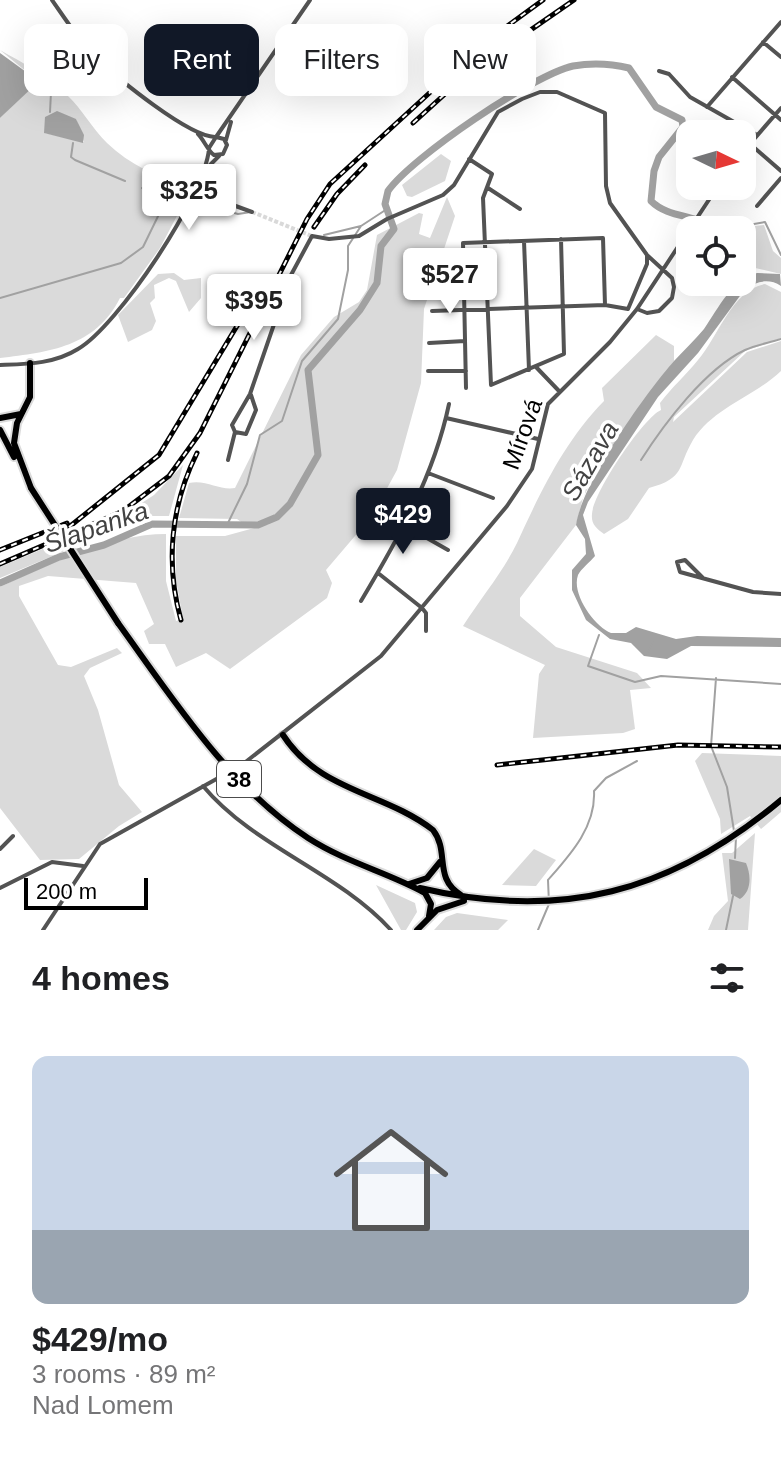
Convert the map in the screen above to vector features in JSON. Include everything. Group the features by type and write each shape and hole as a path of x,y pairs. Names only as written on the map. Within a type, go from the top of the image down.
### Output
{"main road":[{"path":"30,363 30,397 15,433 15,449 31,488"},
{"path":"0,418 21,414"},
{"name":"38","path":"0,430 31,488 118,623 215,750 269,807 306,836 344,859 404,884 472,900 561,901 609,892 657,876 731,839 781,800"},
{"path":"283,735 301,758 320,775 430,827 440,842 448,884 472,900"},
{"path":"404,884 427,878 441,858"},
{"path":"404,884 427,895 431,904 429,916"},
{"path":"417,930 429,916 447,905 472,900"}],"street":[{"path":"52,0 100,61 194,129 219,156"},
{"path":"0,365 61,358 90,342 109,321 162,250 199,181 209,148 310,0"},
{"path":"707,107 781,22"},
{"path":"763,42 781,57"},
{"path":"659,71 669,74 690,97 757,135 781,108"},
{"path":"732,77 781,120"},
{"path":"228,460 235,432 232,425 250,394 291,275 312,236 353,236 448,191 498,112 540,92 574,97 605,113 609,198 647,255 664,269 674,287 667,306 653,313 637,309"},
{"path":"202,174 226,151 236,108"},
{"path":"194,129 227,143"},
{"path":"756,149 781,171"},
{"path":"469,158 492,171 483,198 491,385 564,354 561,239"},
{"path":"757,206 781,178"},
{"path":"199,181 203,194"},
{"path":"488,188 520,209"},
{"path":"190,199 203,194 252,212"},
{"name":"Mírová","path":"43,930 100,844 243,764 385,651 525,482 545,411 559,391 610,342 637,309 709,200"},
{"path":"466,388 463,243 603,238 605,305"},
{"path":"524,241 529,370"},
{"path":"432,311 605,305 625,310 632,305 647,255"},
{"path":"429,343 465,341"},
{"path":"536,367 559,391"},
{"path":"428,371 466,371"},
{"path":"235,432 246,434 256,410 250,394"},
{"path":"361,601 404,525 428,473 449,404"},
{"path":"446,418 538,439"},
{"path":"428,473 493,498"},
{"path":"404,525 448,550"},
{"path":"703,578 685,560 677,563 680,572 753,592 781,594"},
{"path":"378,573 422,608 426,613 426,631"},
{"path":"203,786 228,814 349,891 391,930"},
{"path":"0,849 13,836"},
{"path":"0,888 52,862 84,866"}],"shaded area":[{"path":"0,50 24,64 24,70"},
{"path":"0,53 24,70 24,95 0,118"},
{"path":"24,95 68,96 116,151 144,169 186,185 189,193 160,248 124,298 120,298 98,327 69,344 0,358 0,118","holes":["45,117 76,119 84,142 45,133"]},
{"path":"57,111 76,119 84,135 83,143 44,133 45,117"},
{"path":"441,154 451,161 445,181 412,197 407,196 402,185"},
{"path":"447,197 455,216 424,309 421,383 397,470 372,516 326,570 332,583 327,598 230,669 206,653 176,667 165,644 149,644 144,631 154,624 136,583 48,576 19,586 19,596 58,665 71,667 117,648 122,653 90,668 84,676 98,710 119,785 142,812 119,826 79,859 40,860 0,808 0,587 102,545 145,535 166,534 166,581 176,621 183,619 176,580 176,536 225,536 269,524 262,521 244,524 237,519 179,518 189,483 235,488 301,355 334,317 359,302 367,290 377,235 419,213 423,214 419,234 430,238"},
{"path":"764,225 773,251 781,258 781,274 756,268 756,226"},
{"path":"174,273 184,280 201,278 201,298 189,312 176,281 169,278 154,285 155,298 150,303 156,321 152,330 128,342 118,315 158,274"},
{"path":"756,273 780,274 781,286 772,282 756,284"},
{"path":"765,284 781,292 781,338 745,351 674,417 673,422 747,352 781,341 781,371 701,429 675,476 649,488 628,519 604,534 595,526 592,514 601,490 620,457 661,410 660,403 698,360 742,296 756,296 756,287"},
{"path":"727,296 740,296 698,353 658,397 588,502 583,515 595,556 578,575 578,591 586,609 598,624 611,633 626,633 636,627 676,639 697,636 781,638 781,647 691,646 667,659 644,656 631,643 610,639 586,620 572,590 572,570 586,554 585,539 576,525 590,486 616,440 647,395 704,329"},
{"path":"656,335 674,346 674,361 594,476 583,498 576,525 520,598 520,616 556,647 637,673 651,688 630,690 635,729 623,733 533,738 539,674 545,665 463,626 511,554 565,450 604,401 602,388"},
{"path":"183,465 169,516 148,516 0,578 0,567 125,514 154,495"},
{"path":"702,753 781,756 781,812 761,829 750,816 721,834 720,819 695,761"},
{"path":"755,833 748,930 708,930 714,916 728,901 722,853 732,853"},
{"path":"534,849 556,860 536,886 502,885"},
{"path":"729,859 746,863 748,868 748,887 740,899 731,894"},
{"path":"376,885 415,903 417,912 406,930 401,930"},
{"path":"457,913 508,920 498,930 434,930 446,917"}],"waterway":[{"name":"Šlapanka","path":"0,583 59,557 104,545 152,524 258,525 277,517 290,504 318,455 308,370 360,310 377,283 381,246 394,229 385,204 388,191 421,158 474,119 531,85 573,66 587,64 629,68 656,107 682,120 683,127 659,157 654,171 651,201 666,211 684,216"},
{"path":"50,112 51,96"},
{"path":"73,143 71,157 75,160 125,181"},
{"path":"142,188 164,205 177,204 181,208"},
{"path":"0,298 121,263 143,247 163,206"},
{"path":"187,210 215,208 238,214 251,212"},
{"path":"324,235 361,226 387,209"},
{"path":"756,224 765,222 781,255"},
{"path":"227,525 247,484 260,435 282,421 302,361 338,319 348,270 348,246 361,226"},
{"path":"641,460 673,414 715,370 745,350 781,339"},
{"path":"599,635 588,666 635,682 661,676 781,684"},
{"path":"647,654 653,642"},
{"path":"716,678 711,746 727,787 734,831"},
{"path":"538,930 549,904 548,880 580,840 591,817 594,791 606,778 637,761"},
{"path":"735,858 736,837"},
{"path":"726,930 733,896"}],"tunnel":[{"path":"252,212 312,236"}],"railway":[{"path":"0,564 123,511 169,476 200,433 307,219 330,184 484,43 543,0"},
{"path":"413,123 467,74 574,0"},
{"path":"314,227 337,194 365,165"},
{"path":"69,527 159,455 240,321"},
{"path":"181,620 173,577 173,535 181,493 197,453"},
{"path":"0,550 67,523"},
{"path":"497,765 678,745 781,747"}],"water label":[{"name":"Sázava","path":"590,461"}]}
